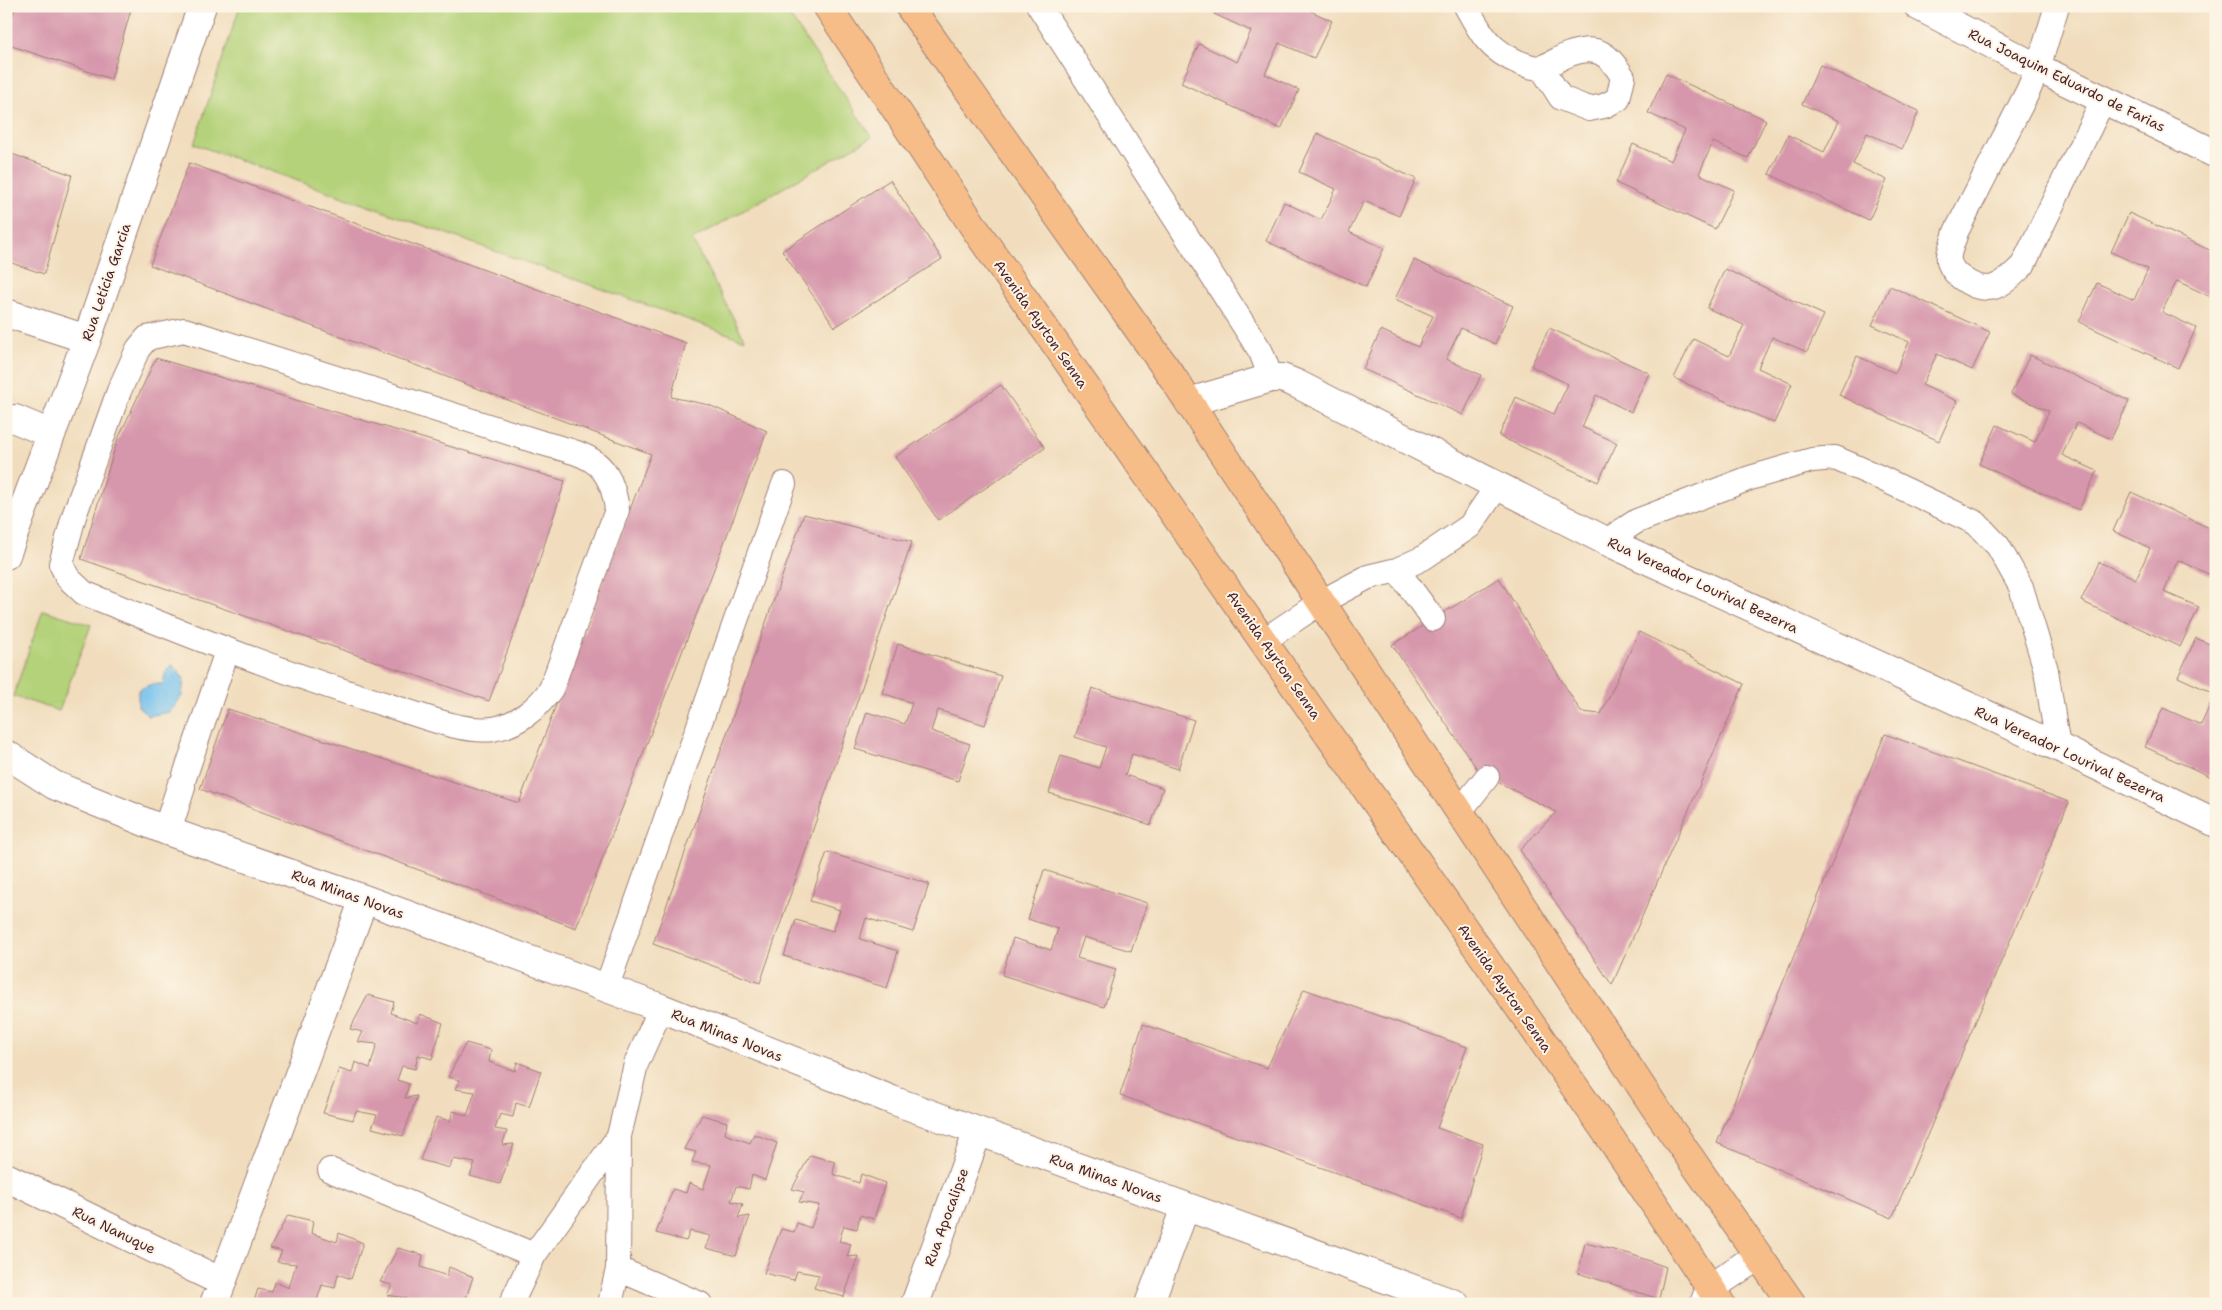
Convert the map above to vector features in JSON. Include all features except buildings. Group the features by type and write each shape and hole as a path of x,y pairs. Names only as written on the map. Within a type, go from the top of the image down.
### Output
{"main road":[{"name":"Avenida Ayrton Senna","path":"827,6 978,233 1611,1139 1712,1298"},
{"path":"909,6 1189,402 1656,1109 1792,1304"}],"street":[{"name":"Rua Letícia Garcia","path":"6,555 87,339 202,6"},
{"name":"Rua Joaquim Eduardo de Farias","path":"1918,6 2038,68 2104,98 2216,154"},
{"path":"6,313 87,339"},
{"name":"Rua Vereador Lourival Bezerra","path":"1189,402 1272,378 1282,378 1297,384 1606,541 2058,747 2216,823"},
{"path":"11,417 51,434"},
{"name":"Rua Minas Novas","path":"6,754 54,785 167,831 364,899 661,1008 892,1100 1185,1208 1401,1295 1455,1304"},
{"path":"167,831 181,787"},
{"path":"218,1293 364,899"},
{"name":"Rua Apocalipse","path":"914,1304 978,1131"},
{"name":"Rua Nanuque","path":"6,1177 218,1293"},
{"path":"1149,1304 1185,1208"},
{"path":"1712,1298 1758,1256"}],"lane":[{"path":"1039,6 1261,352 1272,378"},
{"path":"1466,6 1489,45 1504,56 1526,65 1541,67"},
{"path":"2057,6 2038,68 2028,91 1956,232 1948,256 1951,268 1961,278 1988,288 2001,283 2023,265 2104,98"},
{"path":"184,330 542,443 576,452 594,461 607,474 616,497 617,510 551,689 542,703 511,724 492,729 468,728 363,698 227,651 84,593 68,578 61,564 74,516 119,391 138,349 147,338 184,330"},
{"path":"1606,541 1637,521 1750,478 1812,460 1835,458 1881,478 1976,523 1998,546 2021,587 2046,670 2058,747"},
{"path":"606,989 784,484"},
{"path":"1264,641 1321,602 1368,577 1397,570 1424,558 1470,526 1498,485"},
{"path":"1397,570 1433,619"},
{"path":"181,787 227,651"},
{"path":"1460,811 1486,777"},
{"path":"610,1304 618,1269 619,1136 636,1064 661,1008"},
{"path":"511,1304 534,1256 619,1136"},
{"path":"330,1170 534,1256"},
{"path":"618,1269 700,1304"}],"green space":[{"path":"240,6 783,6 872,137 692,240 745,340 194,144"},
{"path":"43,610 91,625 59,711 13,696"}],"water":[{"path":"172,665 184,679 182,696 170,712 148,716 138,706 138,690 152,684 163,684 165,673"}]}
